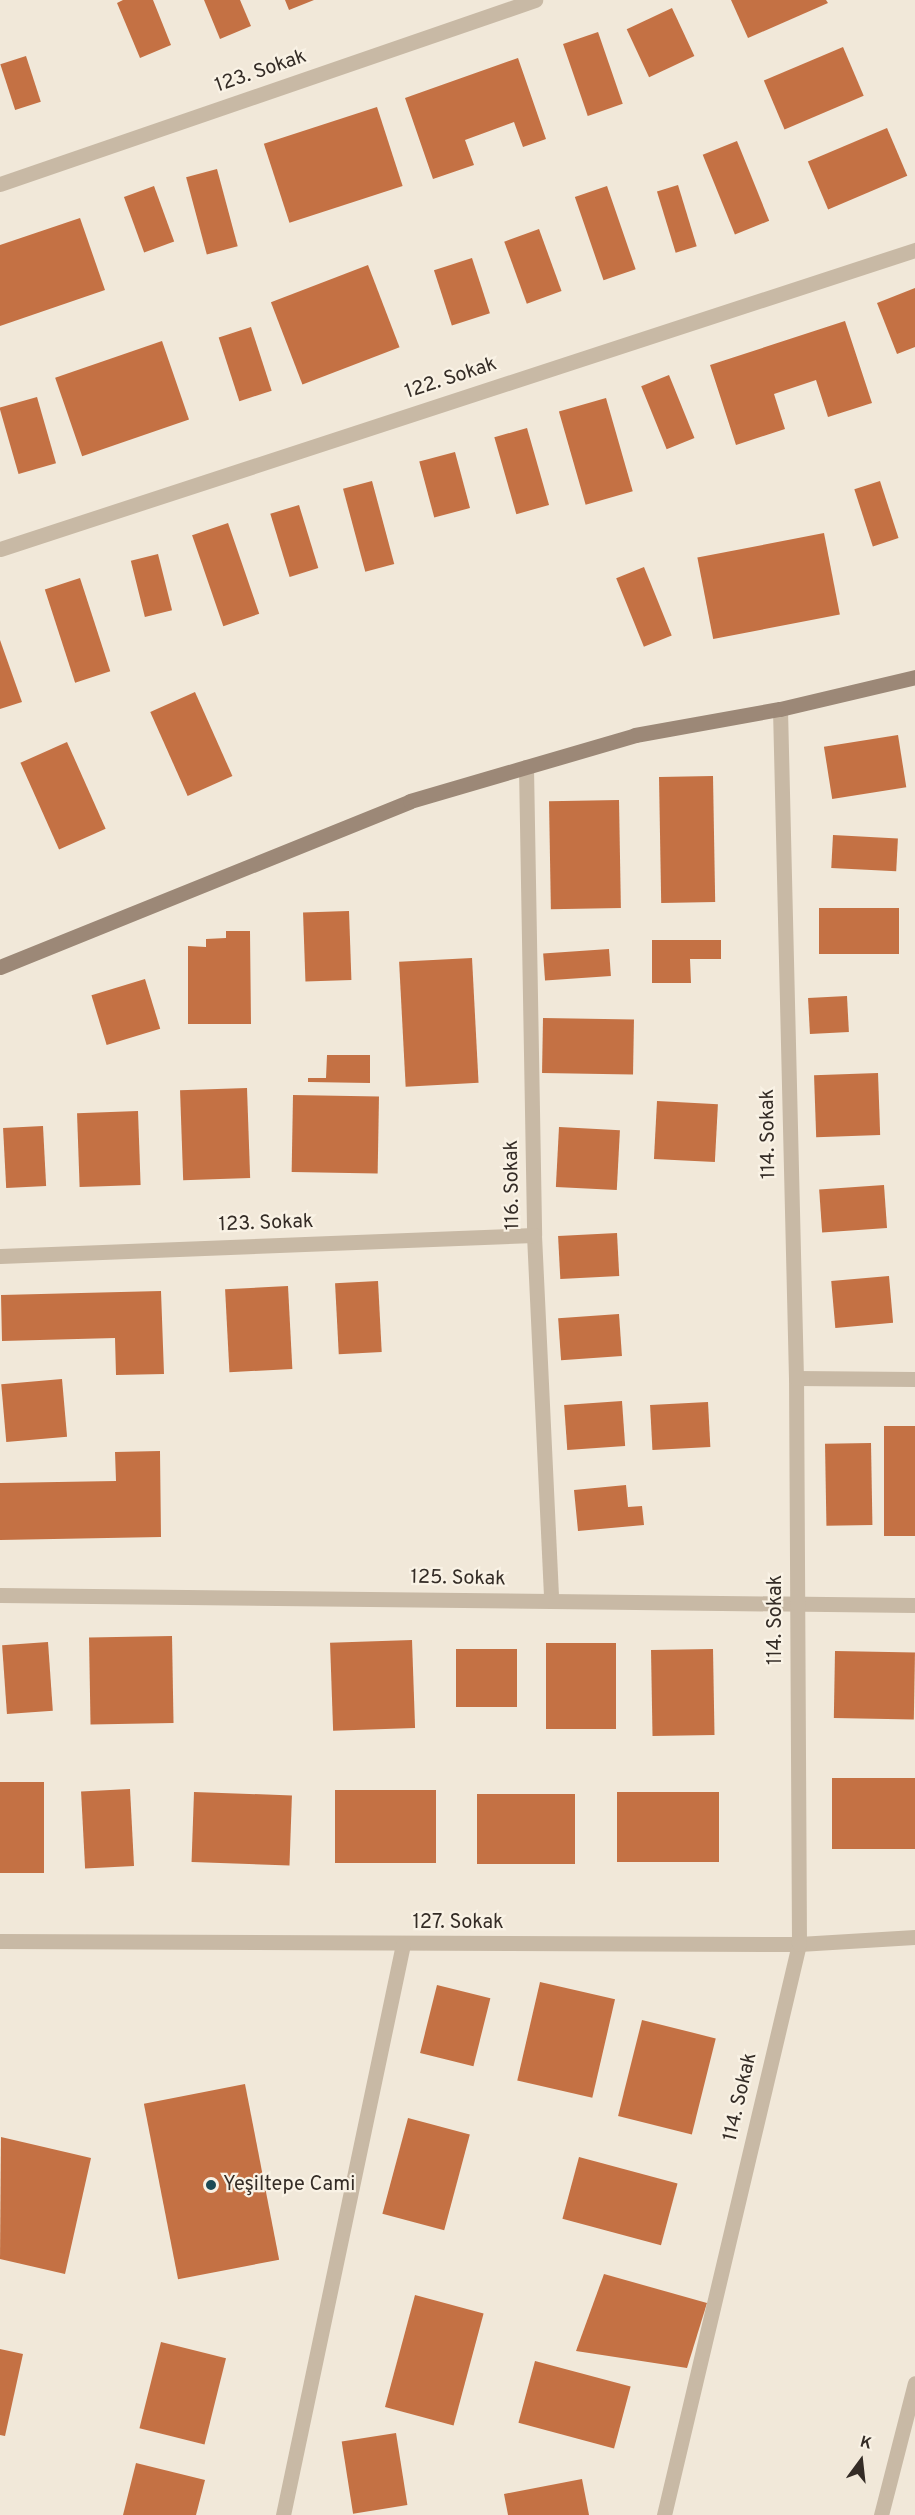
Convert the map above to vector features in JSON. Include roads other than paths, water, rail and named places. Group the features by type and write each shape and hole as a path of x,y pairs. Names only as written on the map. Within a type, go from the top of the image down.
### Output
{"main road":[{"path":"0,967 410,801 635,735 780,709 915,677"}],"street":[{"name":"123. Sokak","path":"0,184 535,0"},
{"name":"122. Sokak","path":"0,549 915,250"},
{"name":"114. Sokak","path":"664,2515 799,1944 796,1378 780,709"},
{"name":"116. Sokak","path":"526,767 534,1235 551,1601"},
{"name":"123. Sokak","path":"0,1256 534,1235"},
{"path":"796,1378 915,1379"},
{"name":"125. Sokak","path":"0,1595 915,1605"},
{"name":"127. Sokak","path":"0,1941 799,1944 915,1937"},
{"path":"283,2515 404,1944"},
{"path":"881,2515 915,2382"}],"place":[{"name":"Yeşiltepe Cami","path":"211,2185"}]}
